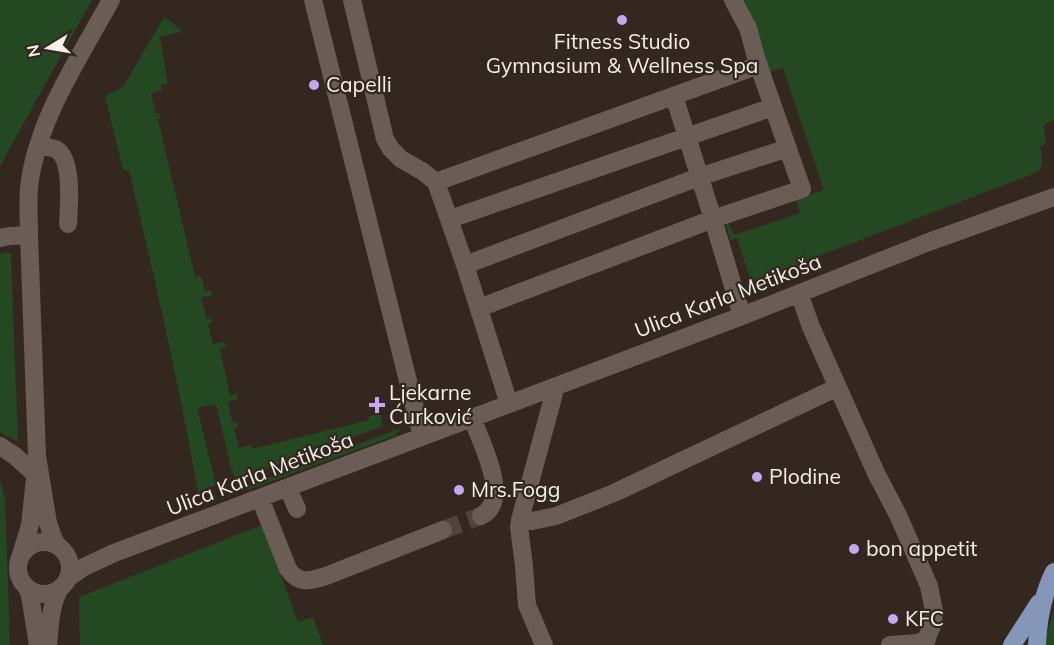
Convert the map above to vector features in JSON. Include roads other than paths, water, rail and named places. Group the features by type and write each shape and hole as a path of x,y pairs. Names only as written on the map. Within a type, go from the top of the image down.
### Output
{"main road":[{"path":"1012,645 1046,592 1054,573"},
{"path":"1037,645 1046,592"}],"street":[{"path":"63,583 52,592 34,592 21,580 18,572 18,563 30,525 36,465 28,202 38,146 49,117 67,78 111,0"},
{"path":"313,0 422,437"},
{"path":"352,0 385,140 401,159 436,182 465,264 509,404"},
{"path":"479,308 713,219 802,189 748,28 733,0"},
{"path":"436,182 759,65"},
{"path":"674,96 742,316"},
{"path":"450,219 773,107"},
{"path":"38,146 57,150 64,158 69,182 68,224"},
{"path":"465,264 699,177 788,148"},
{"name":"Ulica Karla Metikoša","path":"63,583 84,567 114,553 742,316 926,243 1053,198"},
{"path":"0,238 29,235"},
{"path":"799,293 811,327 876,473 898,515 928,586 934,611 933,623 926,642 890,645"},
{"path":"544,645 527,605 519,527 556,386"},
{"path":"520,520 532,521 556,516 614,493 838,387"},
{"path":"472,418 495,486 493,506 481,516"},
{"path":"0,446 15,456 36,465"},
{"path":"36,465 48,523 54,540 69,560 70,568 54,598 48,645"},
{"path":"288,488 297,509"},
{"path":"260,498 288,569 293,576 301,580 309,581 326,576 443,531"},
{"path":"21,555 27,548 42,542 51,543 61,549"},
{"name":"Ulica Karla Metikoša","path":"61,549 78,555 114,553"},
{"path":"27,587 38,645"}],"tunnel":[{"path":"443,530 481,516"}],"place":[{"name":"Fitness Studio Gymnasium & Wellness Spa","path":"622,20"},
{"name":"Capelli","path":"314,85"},
{"name":"Ljekarne Ćurković","path":"377,405"},
{"name":"Plodine","path":"757,477"},
{"name":"Mrs.Fogg","path":"459,490"},
{"name":"bon appetit","path":"854,549"},
{"name":"KFC","path":"893,619"}]}
